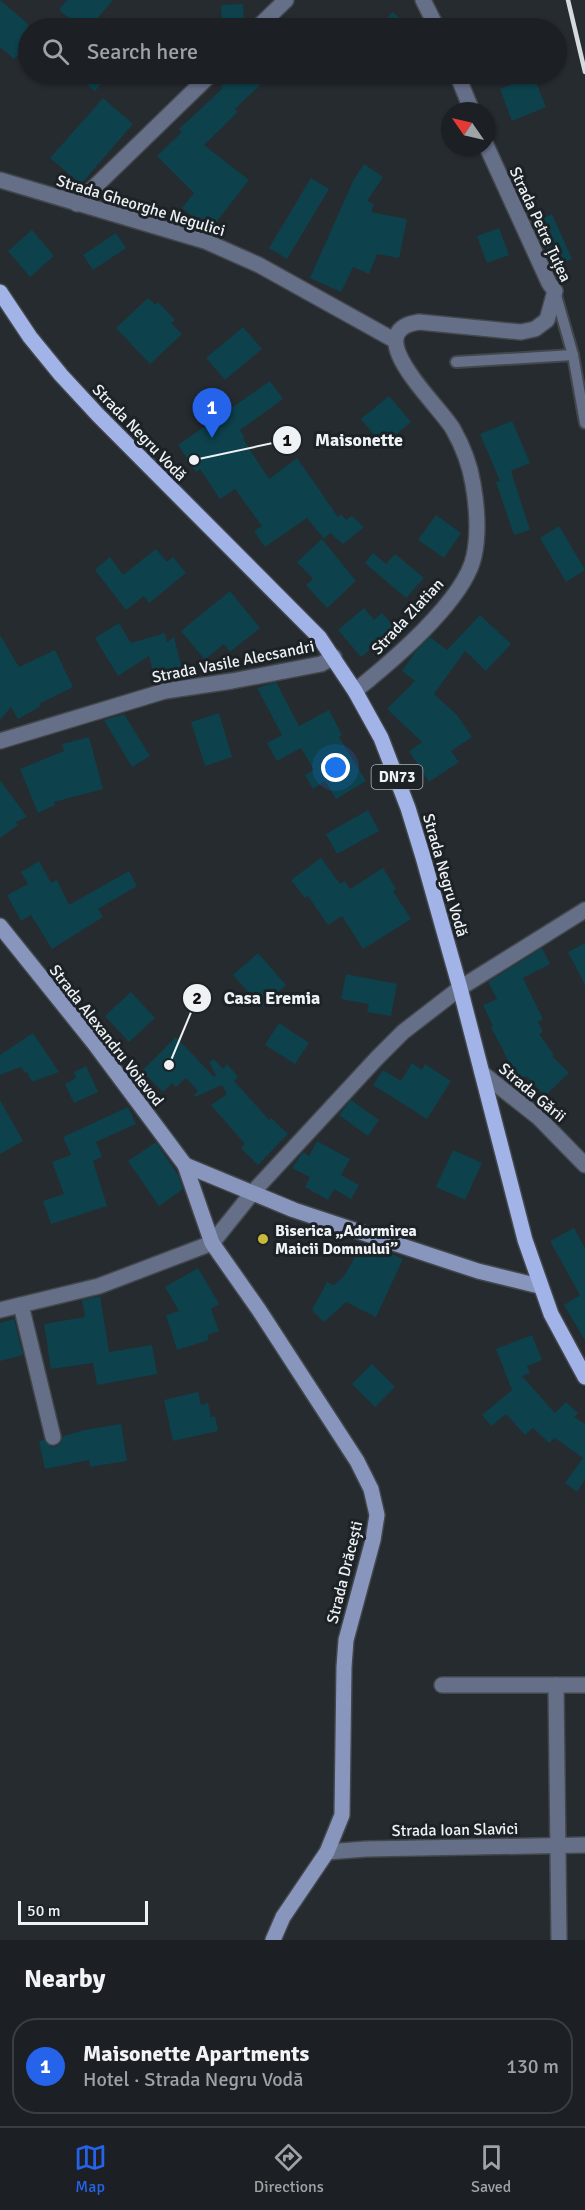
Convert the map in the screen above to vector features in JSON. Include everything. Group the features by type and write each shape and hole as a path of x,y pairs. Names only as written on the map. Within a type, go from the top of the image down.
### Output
{"main road":[{"name":"Strada Negru Vodă","path":"0,292 30,337 68,383 137,456 300,616 334,657 381,738 408,808 460,988 539,1286 551,1314 585,1377"}],"street":[{"path":"267,18 286,0"},
{"path":"423,0 432,18"},
{"path":"77,204 201,84"},
{"path":"461,84 468,102"},
{"name":"Strada Petre Țuțea","path":"397,334 410,323 419,322 521,332 535,329 547,320 555,291 549,283 491,156"},
{"name":"Strada Gheorghe Negulici","path":"0,180 205,241 259,265 397,334"},
{"name":"Strada Zlatian","path":"355,691 386,666 446,605 467,576 474,557 477,524 473,482 464,452 453,428 408,373 399,357 397,334"},
{"name":"Strada Vasile Alecsandri","path":"0,741 165,691 321,664 334,657"},
{"path":"0,1310 99,1286 212,1243 253,1192 404,1032 460,988 585,910"},
{"name":"Strada Alexandru Voievod","path":"0,927 94,1043 185,1166 212,1243"},
{"name":"Strada Gării","path":"482,1073 538,1117 585,1165"},
{"path":"185,1166 294,1210 478,1271 539,1286"},
{"name":"Strada Drăcești","path":"212,1243 259,1310 357,1461 371,1489 377,1515 373,1540 346,1640 342,1815 327,1852 283,1917 273,1940"},
{"path":"21,1305 53,1437"},
{"path":"442,1685 585,1685"},
{"path":"556,1685 559,1940"},
{"name":"Strada Ioan Slavici","path":"327,1852 366,1849 585,1845"}],"lane":[{"path":"555,291 566,323 585,423"},
{"path":"456,362 573,355"}],"building":[{"path":"0,0 21,18 18,18 18,54 14,59 0,47"},
{"path":"67,0 113,0 98,18 69,18 59,10"},
{"path":"243,4 244,18 222,18 221,5"},
{"path":"393,12 399,18 387,18"},
{"path":"86,84 101,84 95,91"},
{"path":"223,84 261,84 235,109 238,112 204,145 249,180 210,230 182,208 194,193 157,156 182,132 179,129 223,88 221,86"},
{"path":"512,84 537,84 546,107 512,121 500,89"},
{"path":"103,98 133,124 81,184 50,158"},
{"path":"364,164 383,177 367,201 374,204 371,212 407,219 399,258 377,254 369,274 353,267 341,292 310,278 354,179"},
{"path":"311,178 329,189 287,259 269,248"},
{"path":"552,214 572,259 555,267 535,222"},
{"path":"499,228 509,255 487,263 477,236"},
{"path":"32,230 54,256 30,277 8,251"},
{"path":"116,233 126,248 93,270 83,255"},
{"path":"148,298 155,305 158,302 175,320 171,323 182,334 150,364 116,328"},
{"path":"243,327 262,349 225,380 206,358"},
{"path":"270,381 283,399 240,430 245,438 243,439 269,479 297,458 338,517 341,514 346,520 352,516 364,527 343,544 330,533 324,539 307,518 265,547 254,531 262,526 235,489 220,499 200,469 196,472 178,445"},
{"path":"389,396 411,422 383,445 361,419"},
{"path":"512,421 530,463 511,471 530,530 514,535 496,482 500,481 480,434"},
{"path":"436,515 461,533 444,558 418,540"},
{"path":"559,526 585,570 566,582 540,538"},
{"path":"322,539 356,581 327,608 306,585 313,579 297,562"},
{"path":"156,549 167,562 173,557 186,573 149,603 144,596 126,610 95,570 110,557 123,575"},
{"path":"373,553 386,564 395,554 424,578 406,598 365,563"},
{"path":"230,591 260,628 230,652 224,644 205,660 181,631"},
{"path":"364,608 374,620 382,613 396,629 361,657 338,630"},
{"path":"480,615 511,644 486,671 465,651 434,694 457,715 472,737 451,751 459,762 429,782 409,751 422,742 387,709 415,681 402,671 416,651 430,637 447,650"},
{"path":"119,623 131,643 165,633 167,642 174,637 182,669 154,676 149,656 118,676 95,638"},
{"path":"0,635 19,667 55,650 73,687 39,704 41,706 18,719 11,707 0,720"},
{"path":"276,682 299,726 329,710 342,735 339,737 366,781 336,799 325,781 313,789 305,775 314,770 301,748 277,761 267,743 282,735 257,688"},
{"path":"219,713 232,757 205,766 191,722"},
{"path":"124,714 150,756 132,767 104,720"},
{"path":"89,737 103,789 54,802 55,805 38,813 20,769 64,751 62,744"},
{"path":"0,780 27,817 16,822 18,825 0,838"},
{"path":"368,810 379,831 337,854 326,834"},
{"path":"321,858 340,884 345,881 350,889 383,868 396,889 393,891 411,919 363,949 342,916 328,925 308,896 305,898 291,880"},
{"path":"39,861 51,883 57,880 69,905 129,871 137,886 98,909 103,917 52,949 31,915 21,921 7,895 28,884 21,872"},
{"path":"585,943 585,985 568,952"},
{"path":"542,948 550,964 523,978 543,1019 538,1022 543,1032 539,1034 554,1055 552,1056 569,1073 545,1096 526,1076 521,1079 510,1064 491,1027 493,1026 483,1005 497,999 488,982"},
{"path":"258,953 286,985 262,1007 233,975"},
{"path":"346,974 397,984 391,1016 367,1012 369,1004 341,999"},
{"path":"131,992 155,1018 129,1042 105,1016"},
{"path":"279,1023 309,1043 295,1064 265,1045"},
{"path":"33,1033 59,1072 32,1082 27,1072 25,1073 21,1067 0,1075 0,1055"},
{"path":"176,1037 214,1077 216,1075 209,1062 214,1059 223,1069 227,1064 238,1077 234,1081 269,1120 271,1118 288,1134 258,1165 241,1148 245,1144 211,1105 227,1094 222,1085 195,1097 198,1091 186,1078 176,1087 172,1083 163,1092 142,1071"},
{"path":"412,1063 422,1070 425,1064 451,1081 427,1119 373,1085 383,1070 401,1081"},
{"path":"86,1066 98,1092 74,1103 65,1084 76,1078 74,1072"},
{"path":"0,1100 23,1141 0,1154"},
{"path":"351,1100 379,1120 368,1136 339,1115"},
{"path":"128,1107 136,1124 96,1142 102,1157 93,1161 107,1206 51,1224 43,1201 64,1194 52,1162 71,1155 63,1137"},
{"path":"317,1141 350,1159 341,1175 359,1185 351,1199 334,1189 328,1200 305,1187 310,1177 292,1168 303,1152 309,1156"},
{"path":"156,1142 178,1175 183,1189 159,1206 128,1161"},
{"path":"453,1150 482,1163 465,1200 436,1187"},
{"path":"574,1228 585,1248 585,1340 564,1305 580,1295 550,1241"},
{"path":"363,1243 382,1253 383,1250 403,1259 376,1317 346,1302 324,1322 312,1310 327,1282 334,1285 344,1276"},
{"path":"198,1268 219,1304 211,1309 219,1331 207,1335 209,1340 177,1350 166,1315 179,1311 165,1287"},
{"path":"100,1296 109,1352 152,1345 157,1374 97,1385 93,1363 51,1369 44,1324 85,1317 82,1300"},
{"path":"14,1319 23,1355 0,1361 0,1323"},
{"path":"532,1335 542,1360 527,1366 530,1373 522,1376 555,1413 566,1402 578,1413 574,1417 585,1424 585,1480 577,1492 565,1483 583,1458 555,1438 549,1443 533,1428 525,1435 506,1414 491,1426 482,1415 512,1390 496,1349"},
{"path":"372,1364 395,1387 375,1407 352,1384"},
{"path":"198,1392 201,1405 208,1403 211,1417 215,1416 218,1431 173,1441 164,1400"},
{"path":"121,1424 127,1461 90,1467 89,1460 45,1469 39,1441 44,1440 50,1446 55,1447 60,1444 63,1436"}],"railway":[{"path":"568,0 585,72"}],"place":[{"name":"Maisonette Apartments","path":"212,438"},
{"name":"Maisonette","path":"194,460"},
{"name":"Casa Eremia","path":"169,1065"},
{"name":"Biserica „Adormirea Maicii Domnului”","path":"263,1239"}]}
